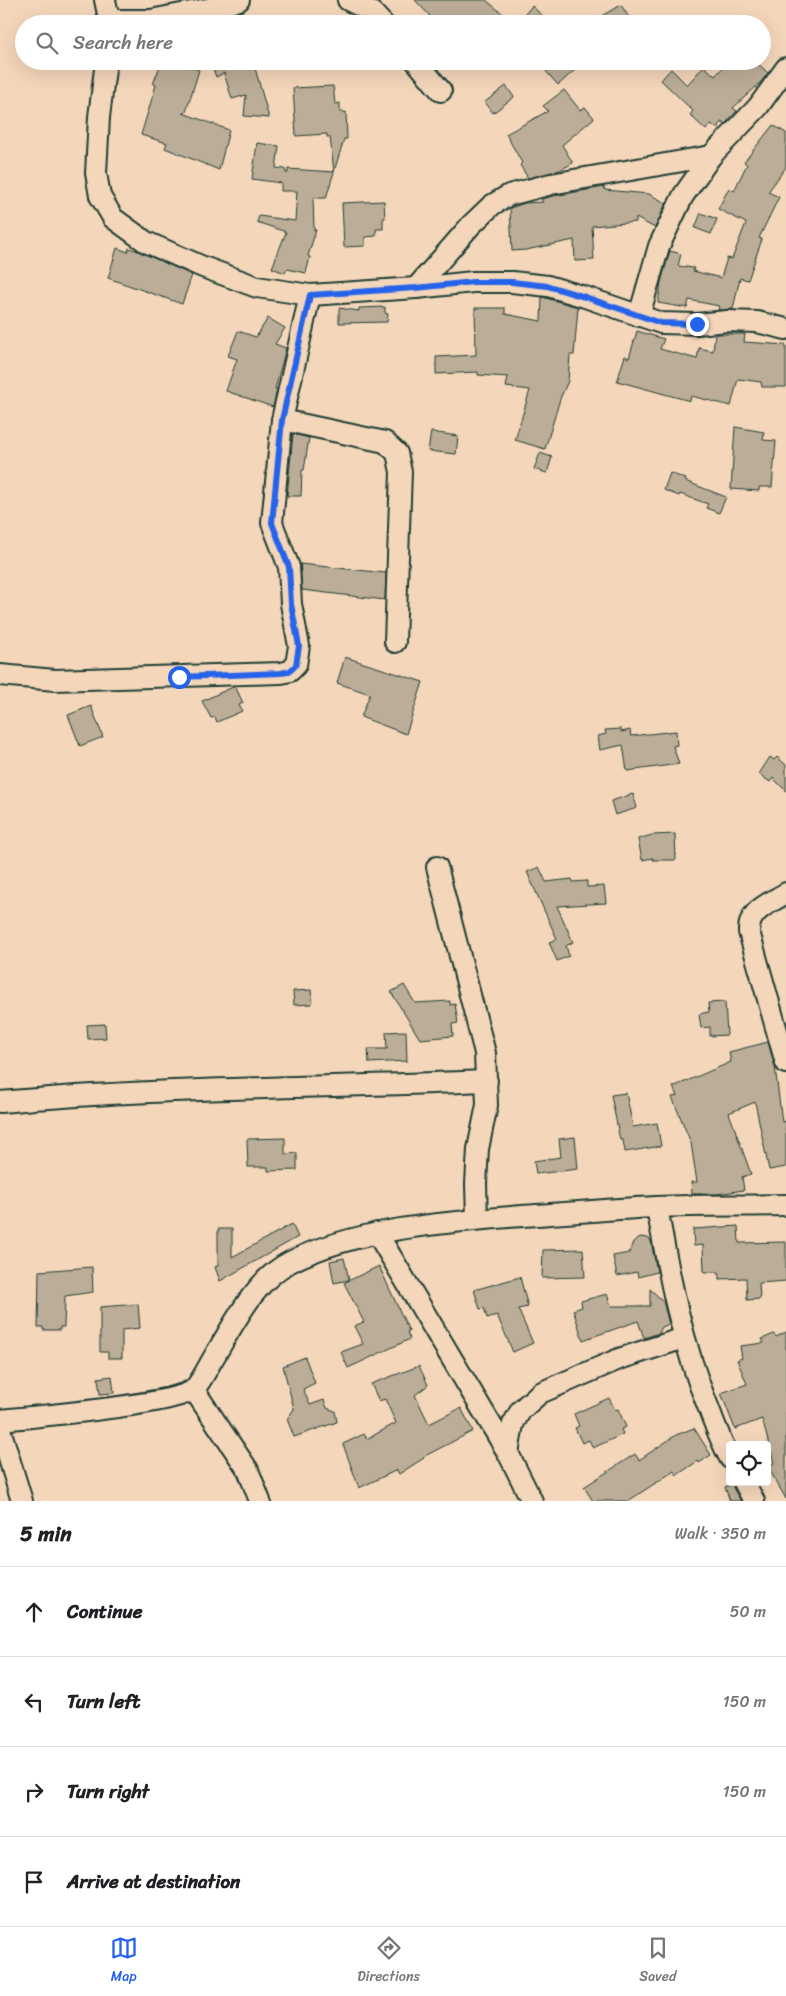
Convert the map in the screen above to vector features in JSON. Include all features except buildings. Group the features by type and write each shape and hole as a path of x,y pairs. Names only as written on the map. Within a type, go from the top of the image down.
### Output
{"street":[{"path":"105,0 108,15"},
{"path":"175,15 239,0"},
{"path":"348,0 375,15"},
{"path":"639,316 659,246 683,196 711,156 758,106 786,68"},
{"path":"105,70 99,117 96,173 100,196 113,218 146,242 203,267 257,287 310,295 473,282 512,282 548,286 661,323 757,322 786,329"},
{"path":"424,70 442,91"},
{"path":"416,288 471,225 492,206 509,195 551,184 711,156"},
{"path":"0,675 55,680 281,673 290,671 296,665 299,646 291,604 289,567 272,523 282,420 310,295"},
{"path":"282,420 385,442 397,453 401,472 395,642"},
{"path":"437,867 483,1044 487,1081 487,1105 478,1150 476,1184 478,1220"},
{"path":"786,893 753,914 749,923 749,932 786,1062"},
{"path":"0,1102 61,1096 240,1088 487,1081"},
{"path":"0,1420 105,1408 170,1398 194,1390 240,1314 275,1272 290,1262 312,1252 377,1232 478,1220 657,1207 786,1205"},
{"path":"657,1207 668,1270 684,1338 697,1381 726,1449"},
{"path":"377,1232 508,1453 532,1501"},
{"path":"508,1453 513,1424 521,1410 540,1394 619,1359 684,1338"},
{"path":"194,1390 248,1470 260,1501"},
{"path":"0,1429 22,1501"},
{"path":"746,1486 754,1501"}],"route":[{"path":"179,677 281,673 290,671 296,665 299,646 291,604 289,567 272,523 282,420 310,295 473,282 512,282 548,286 661,323 697,324"}]}
